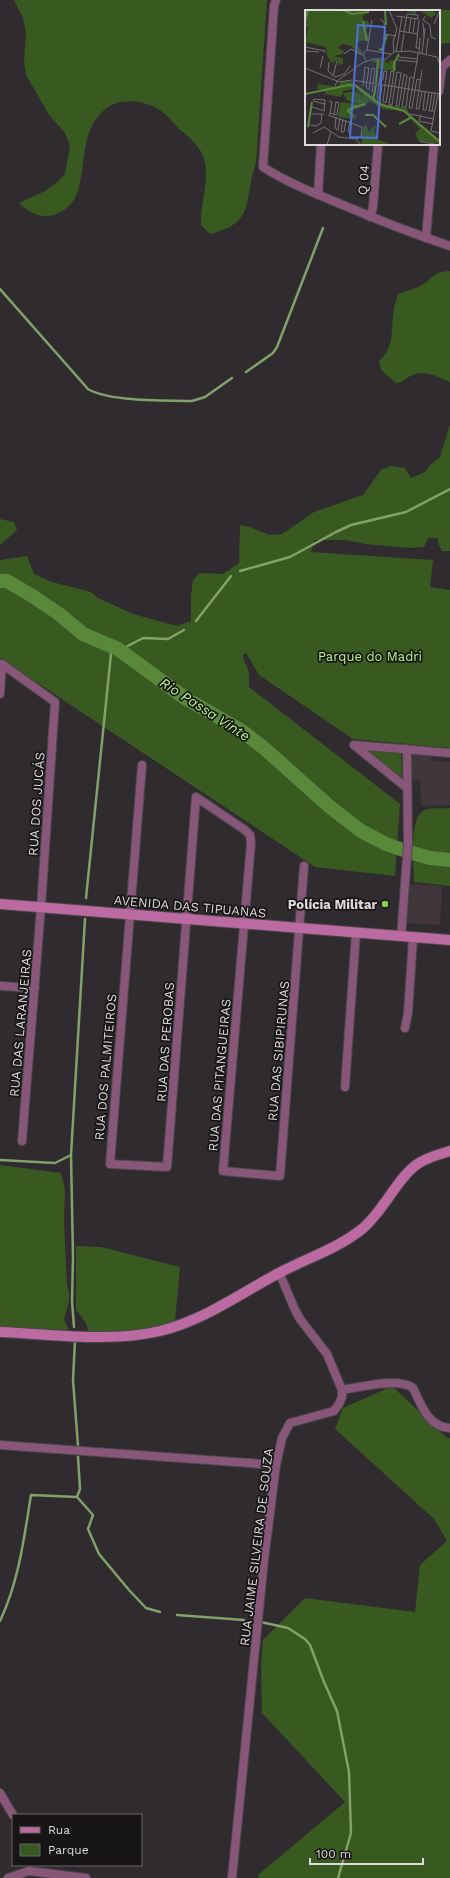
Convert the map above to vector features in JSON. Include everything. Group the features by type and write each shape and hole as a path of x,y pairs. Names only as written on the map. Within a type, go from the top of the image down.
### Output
{"main road":[{"name":"AVENIDA DAS TIPUANAS","path":"0,904 450,940"},
{"path":"0,1332 105,1336 142,1334 161,1331 203,1315 279,1272 348,1239 363,1228 380,1211 411,1169 429,1158 450,1151"}],"street":[{"path":"276,0 274,6 263,167 277,176 370,217 450,246"},
{"path":"440,81 441,71 447,62"},
{"path":"318,195 321,145"},
{"name":"Q 04","path":"370,217 373,207 378,145"},
{"path":"426,238 434,145"},
{"name":"RUA DOS JUCÁS","path":"0,694 2,664 55,702 41,907"},
{"path":"407,788 354,745 450,753"},
{"path":"401,937 408,844 407,749"},
{"path":"130,914 142,766"},
{"name":"RUA DAS PEROBAS","path":"167,1168 196,797 250,835 251,843 244,923"},
{"name":"RUA DAS SIBIPIRUNAS","path":"280,1176 304,866"},
{"name":"RUA DAS LARANJEIRAS","path":"22,1142 41,907"},
{"name":"RUA DOS PALMITEIROS","path":"130,914 110,1164 167,1168"},
{"name":"RUA DAS PITANGUEIRAS","path":"244,923 223,1171 280,1176"},
{"path":"345,1087 356,933"},
{"path":"405,1028 408,1013 412,938"},
{"path":"0,986 35,988"},
{"path":"279,1272 297,1314 327,1354 342,1390 399,1382 409,1385 413,1388 434,1424 450,1428"},
{"name":"RUA JAIME SILVEIRA DE SOUZA","path":"232,1878 264,1560 276,1465 282,1438 290,1423 334,1411 342,1397 342,1390"},
{"path":"0,1445 276,1465"},
{"path":"0,1793 12,1814"},
{"path":"8,1878 29,1871 86,1878"}],"shaded area":[{"path":"414,754 432,754 431,760 450,762 450,805 421,806 420,780 411,780 411,756"},
{"path":"409,884 442,886 440,925 406,923"}],"green space":[{"path":"14,0 267,0 256,163 246,208 242,216 235,223 225,229 210,234 201,225 206,173 203,156 199,148 164,113 152,106 130,101 116,103 98,116 86,143 79,186 75,198 68,207 55,214 43,216 31,212 19,203 45,191 65,174 70,146 65,133 49,115 26,75 24,62 26,33 23,18"},
{"path":"440,10 450,10 450,43 440,44"},
{"path":"450,271 450,382 423,373 413,375 401,382 396,383 381,370 379,361 388,349 390,343 394,307 398,294 422,285 440,272"},
{"name":"Parque do Madri","path":"450,424 450,551 442,551 438,543 438,538 428,538 424,547 409,548 365,544 346,540 315,540 311,552 433,560 430,587 450,590 450,748 353,739 259,675 246,653 243,655 249,672 249,687 400,804 395,876 315,867 0,658 0,560 27,556 34,574 52,582 91,592 98,598 133,614 177,626 191,621 191,595 193,580 200,573 223,574 239,563 240,525 250,527 269,535 282,534 314,512 363,495 381,470 390,466 405,468 411,478 425,472 429,466 440,457"},
{"path":"0,519 14,522 17,530 0,545"},
{"path":"367,749 401,751 402,777 370,754"},
{"path":"434,808 450,808 450,886 414,882 413,843 416,822 420,814 425,810"},
{"path":"0,1165 61,1173 65,1190 64,1222 67,1285 69,1293 69,1301 64,1319 69,1330 0,1329"},
{"path":"76,1246 101,1247 180,1267 175,1322 154,1329 121,1332 88,1332 86,1323 76,1310"},
{"path":"392,1386 447,1438 450,1438 450,1878 259,1878 258,1875 345,1802 262,1713 261,1664 263,1640 305,1598 415,1612 420,1565 447,1541 434,1519 335,1429 343,1408"}],"waterway":[{"path":"246,372 273,353 277,347 323,228"},
{"path":"0,289 88,389 98,393 138,400 192,401 205,397 232,378"},
{"path":"240,571 290,557 351,525 406,512 450,489"},
{"path":"196,621 231,576"},
{"name":"Rio Passa Vinte","path":"0,581 7,581 34,597 59,614 83,634 118,649 185,698 242,731 265,749 330,807 361,831 386,844 409,852 430,858 450,860"},
{"path":"118,649 124,648 143,638 168,639 184,630"},
{"path":"86,898 111,654 109,645"},
{"path":"74,1327 72,1301 73,1257 71,1155 85,919"},
{"path":"0,1160 55,1163 71,1155"},
{"path":"75,1340 73,1380 78,1446"},
{"path":"77,1497 80,1489 78,1457"},
{"path":"0,1621 16,1575 31,1495 77,1497"},
{"path":"77,1497 93,1515 88,1529 99,1554 146,1608 160,1612"},
{"path":"177,1615 244,1620"},
{"path":"261,1622 288,1628 305,1639 310,1645 337,1711 349,1772 351,1833 338,1878"}],"place":[{"name":"Polícia Militar","path":"385,904"}]}
